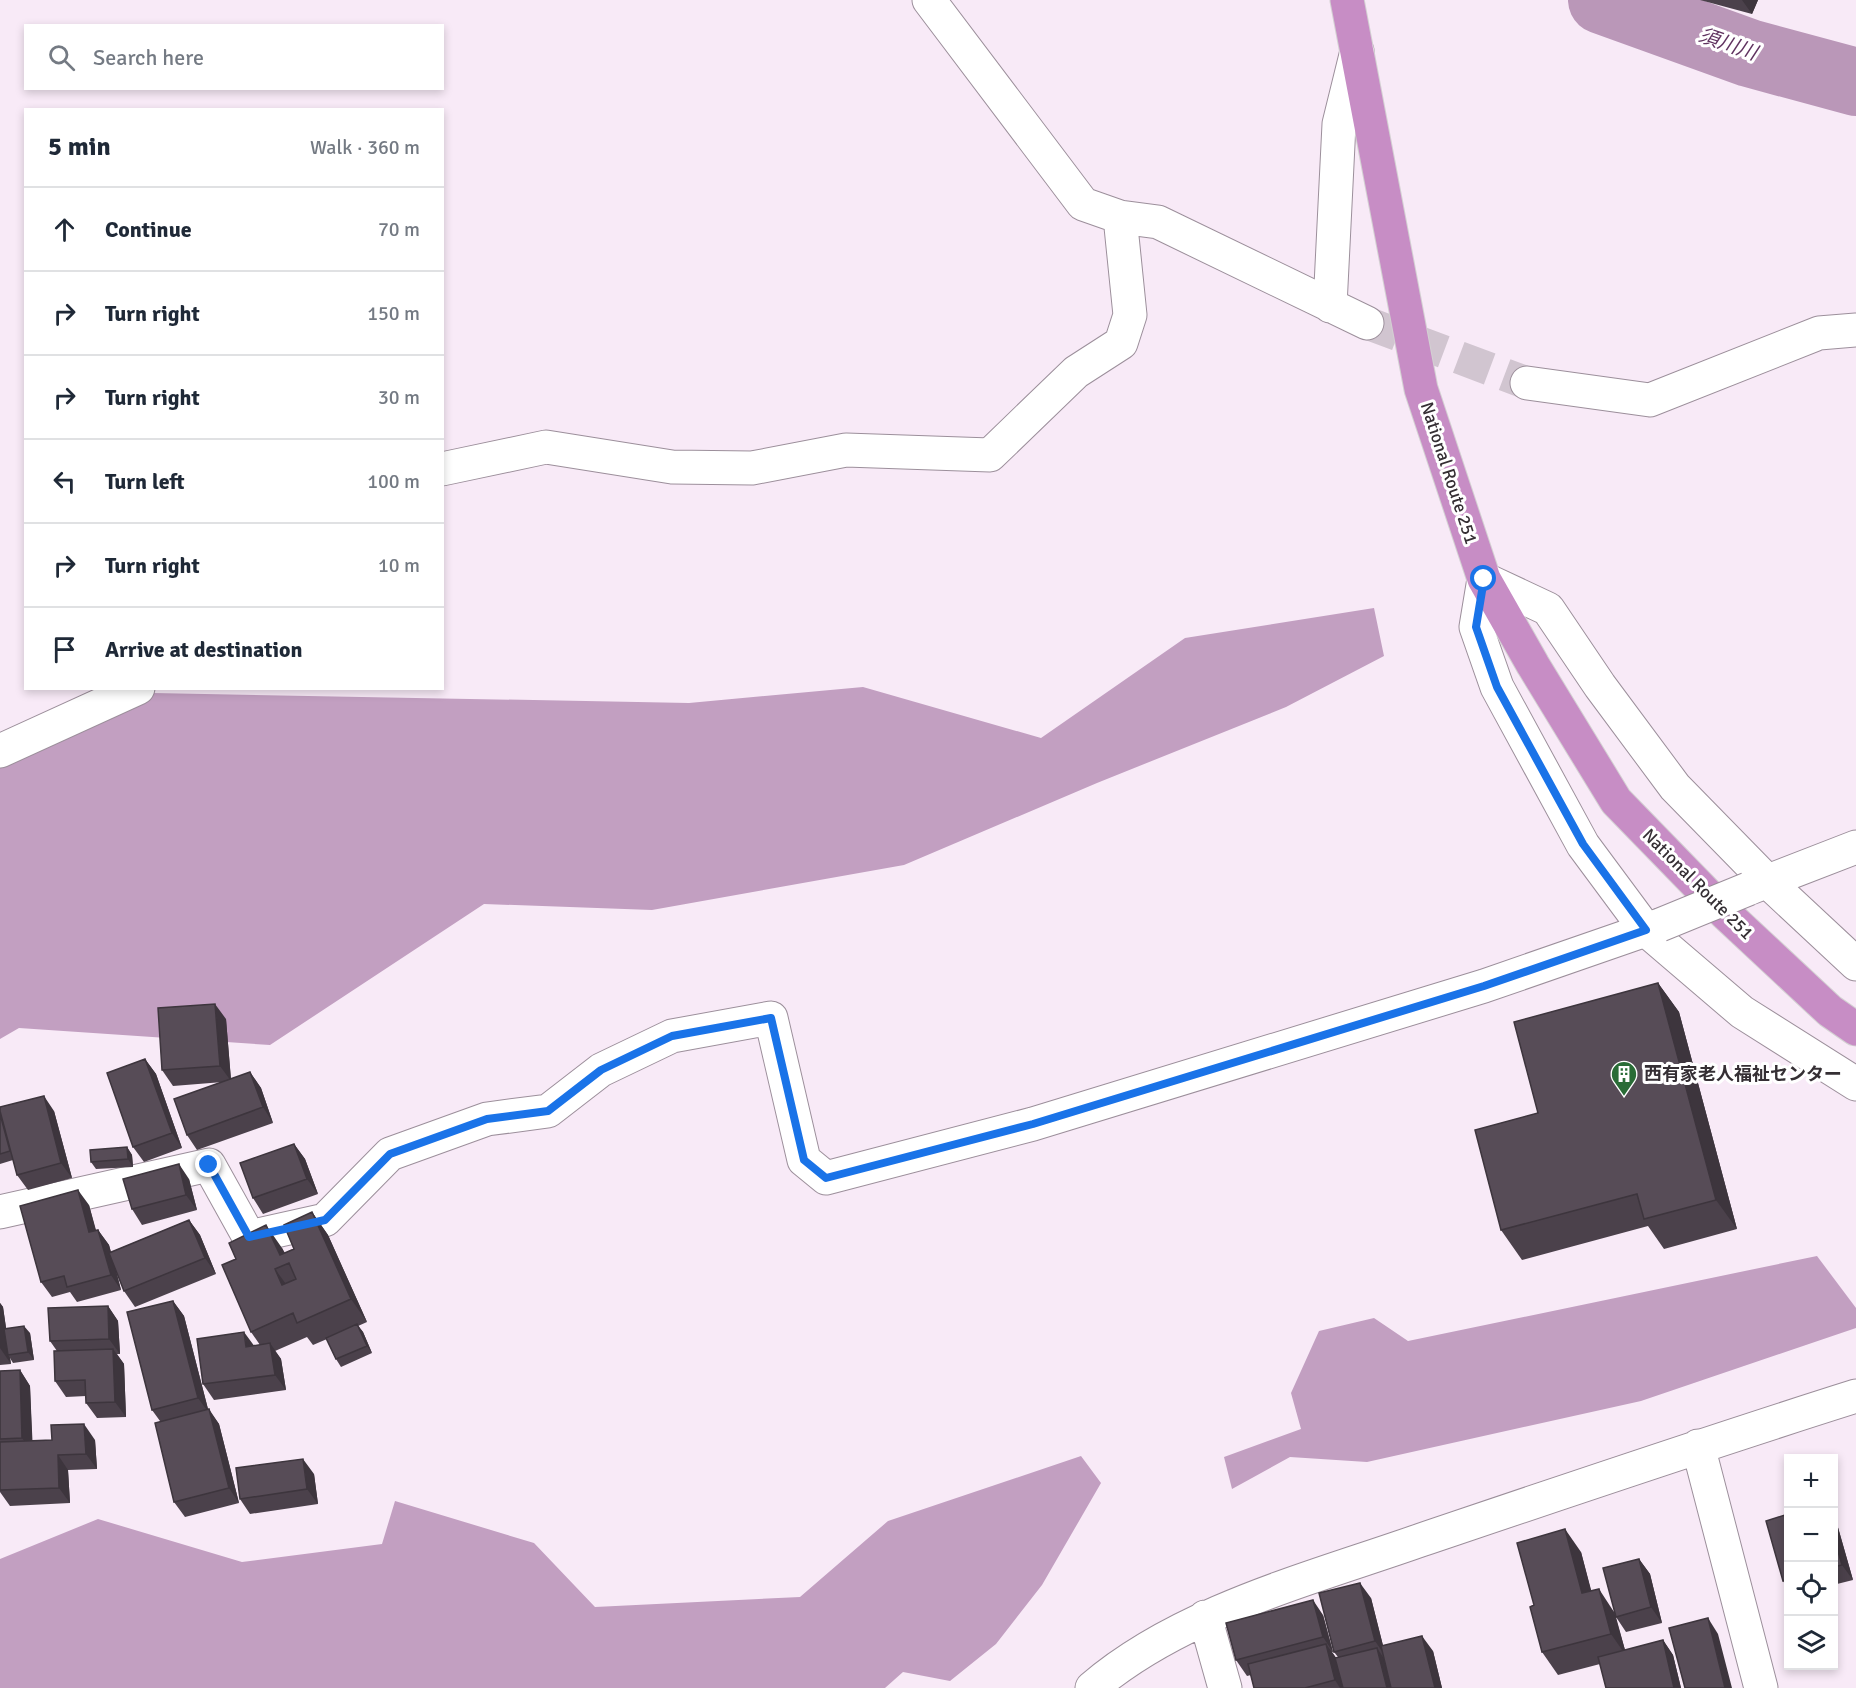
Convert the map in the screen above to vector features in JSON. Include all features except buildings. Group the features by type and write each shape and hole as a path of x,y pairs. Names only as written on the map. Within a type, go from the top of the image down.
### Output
{"highway":[{"name":"National Route 251","path":"1347,0 1421,388 1484,579 1616,801 1726,914 1830,1011 1856,1029"}],"street":[{"path":"928,0 1083,204 1120,217 1158,222 1367,323"},
{"path":"1330,306 1339,124 1357,51"},
{"path":"444,469 546,447 672,467 752,468 846,450 990,454 1076,372 1121,343 1130,315 1120,217"},
{"path":"1527,383 1650,400 1819,333 1856,330"},
{"path":"1856,964 1758,885 1675,787 1600,686 1548,609 1484,579 1476,627 1497,687 1583,844 1653,928 1743,1012 1856,1084"},
{"path":"0,751 134,690"},
{"path":"0,1212 209,1165 249,1237 325,1220 390,1154 487,1119 548,1111 601,1070 672,1036 771,1018 804,1160 826,1178 1033,1124 1484,986 1653,928 1856,847"},
{"path":"1092,1688 1115,1668 1205,1617 1698,1446 1856,1396"},
{"path":"1698,1446 1761,1688"},
{"path":"1205,1617 1225,1688"}],"shaded area":[{"path":"1374,608 1384,656 1286,707 1097,783 904,865 652,910 484,904 270,1045 19,1028 0,1039 0,740 153,693 689,703 863,687 1041,738 1185,638"},
{"path":"1817,1256 1856,1308 1856,1328 1641,1401 1367,1462 1290,1457 1232,1489 1224,1457 1301,1429 1291,1393 1319,1331 1374,1318 1408,1341"},
{"path":"1081,1456 1101,1483 1042,1585 996,1644 950,1681 903,1672 885,1688 0,1688 0,1559 98,1519 242,1562 382,1544 395,1501 534,1543 595,1607 800,1597 888,1521"}],"waterway":[{"name":"須川川","path":"1602,0 1749,53 1856,82"}],"tunnel":[{"path":"1367,323 1527,383"}],"place":[{"name":"西有家老人福祉センター","path":"1624,1097"}],"route":[{"path":"209,1165 249,1237 325,1220 390,1154 487,1119 548,1111 601,1070 672,1036 771,1018 804,1160 826,1178 1033,1124 1484,986 1646,930 1583,844 1497,687 1476,627 1484,579"}]}
